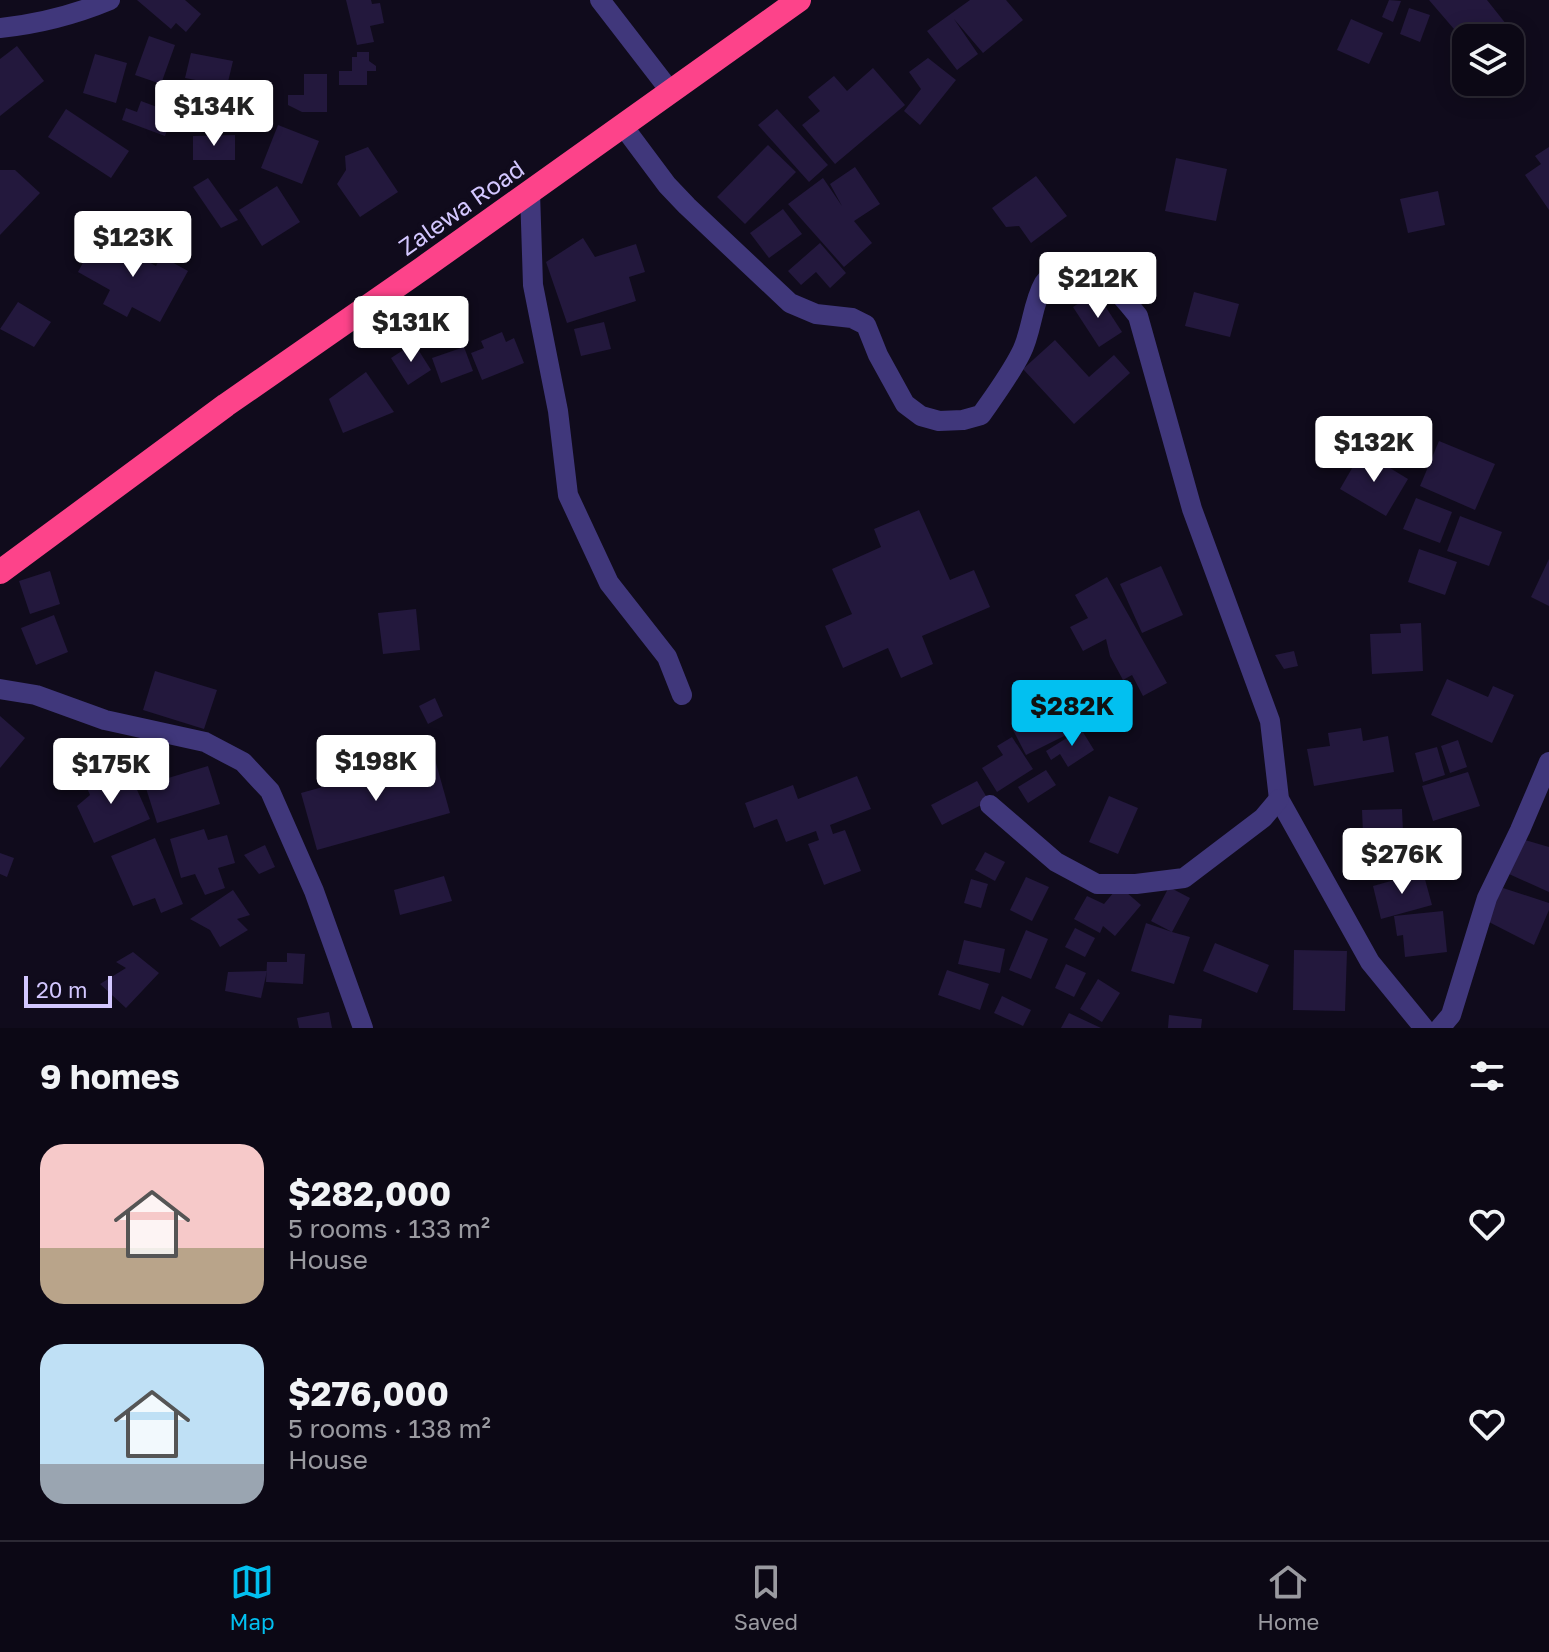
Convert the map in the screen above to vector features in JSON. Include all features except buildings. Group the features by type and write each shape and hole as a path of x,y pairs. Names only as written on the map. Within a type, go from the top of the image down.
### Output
{"highway":[{"name":"Zalewa Road","path":"0,572 226,405 799,0"}],"street":[{"path":"0,28 39,23 110,0"},
{"path":"600,0 671,92"},
{"path":"623,126 667,185 790,303 816,314 852,318 866,325 878,355 905,404 921,416 951,421 981,415 1023,351 1045,282 1054,274 1067,268 1090,271 1127,303 1138,316 1192,509 1270,721 1279,799 1370,962 1424,1028"},
{"path":"530,192 533,285 558,411 568,495 609,583 667,657 682,695"},
{"path":"0,689 36,695 105,720 205,742 243,762 270,791 314,891 363,1028"},
{"path":"1440,1028 1451,1015 1487,898 1549,762"},
{"path":"990,805 1056,862 1097,884 1136,884 1184,878 1263,818 1279,799"}]}
